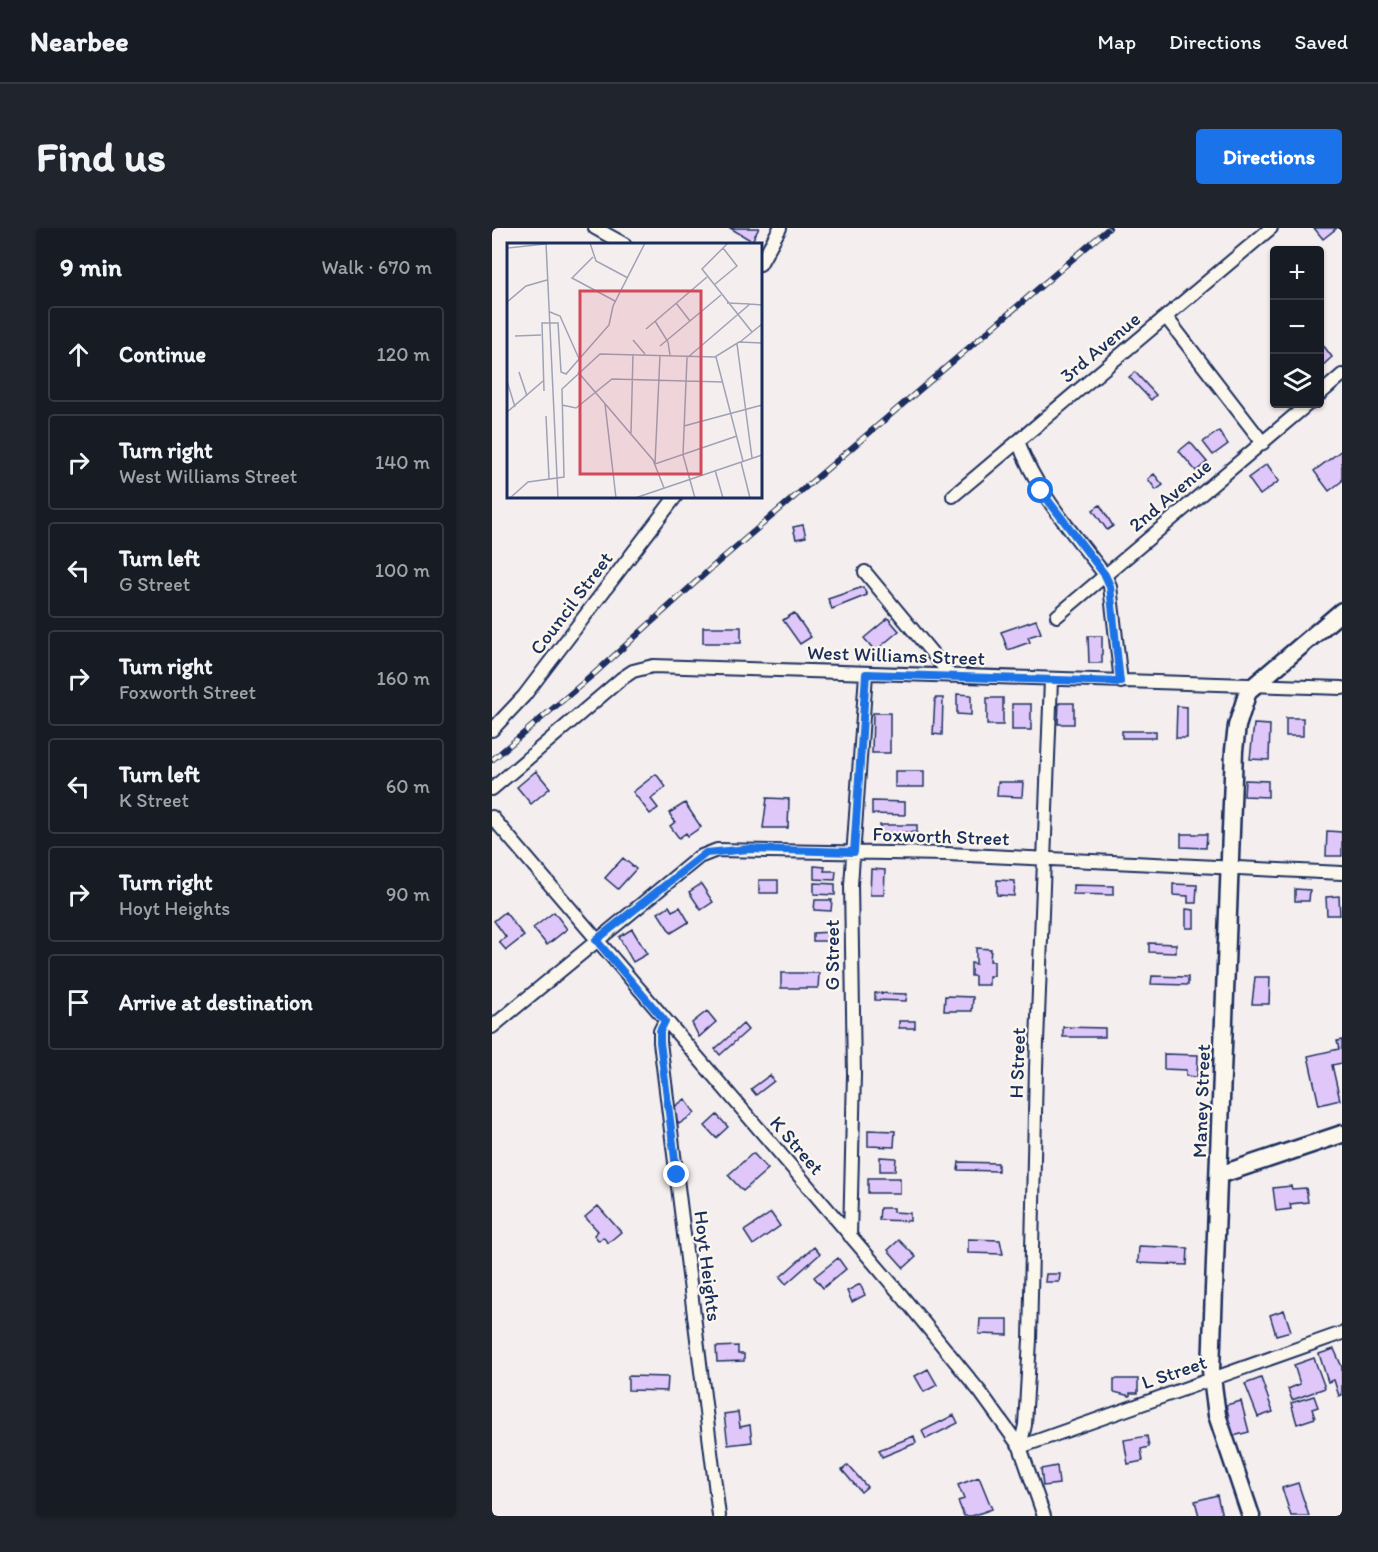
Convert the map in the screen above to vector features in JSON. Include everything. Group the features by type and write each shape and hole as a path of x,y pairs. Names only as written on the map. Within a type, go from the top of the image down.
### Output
{"street":[{"path":"595,228 622,243"},
{"path":"762,260 780,228"},
{"name":"3rd Avenue","path":"953,496 1271,228"},
{"path":"1166,316 1263,443"},
{"path":"1324,391 1342,375"},
{"name":"2nd Avenue","path":"1056,616 1303,408"},
{"path":"1018,441 1025,462 1041,491 1105,575 1110,586 1120,682"},
{"name":"Council Street","path":"493,725 524,696 674,498"},
{"path":"865,572 951,676"},
{"path":"1253,686 1342,611"},
{"name":"West Williams Street","path":"492,789 621,679 645,667 673,665 866,674 1342,688"},
{"name":"G Street","path":"850,1236 854,1074 851,896 866,674"},
{"name":"H Street","path":"1020,1447 1025,1425 1030,1340 1036,1068 1051,680"},
{"name":"Maney Street","path":"1251,1516 1216,1416 1212,1379 1229,869 1237,726 1242,703 1253,686"},
{"name":"K Street","path":"492,818 850,1236 981,1393 1020,1447 1044,1516"},
{"name":"Foxworth Street","path":"492,1027 596,940 706,853 749,849 854,852 1342,873"},
{"name":"Hoyt Heights","path":"665,1021 660,1031 660,1042 720,1516"},
{"path":"1219,1175 1342,1134"},
{"name":"L Street","path":"1020,1447 1342,1333"}],"building":[{"path":"730,228 759,228 752,241"},
{"path":"1314,228 1337,228 1323,239"},
{"path":"1324,346 1332,357 1324,364"},
{"path":"1135,372 1156,395 1151,400 1129,377"},
{"path":"1219,431 1228,444 1213,455 1203,442"},
{"path":"1190,442 1207,462 1196,471 1179,451"},
{"path":"1342,450 1342,481 1329,491 1314,471"},
{"path":"1267,464 1279,481 1260,495 1248,478"},
{"path":"1154,474 1163,485 1156,490 1148,479"},
{"path":"1100,505 1113,526 1107,530 1093,510"},
{"path":"803,525 806,537 796,539 793,527"},
{"path":"863,587 867,595 832,609 828,599"},
{"path":"794,613 811,637 800,644 783,620"},
{"path":"888,618 899,631 875,651 864,638"},
{"path":"1036,620 1041,633 1028,637 1030,642 1008,650 1001,632"},
{"path":"703,627 741,627 741,643 703,643"},
{"path":"1088,636 1102,636 1102,663 1089,663"},
{"path":"957,694 971,695 971,715 957,714"},
{"path":"935,698 943,698 942,735 933,734"},
{"path":"987,698 1003,698 1003,725 987,725"},
{"path":"1059,703 1074,703 1074,724 1058,724"},
{"path":"1012,704 1031,704 1031,730 1012,730"},
{"path":"1177,706 1187,707 1187,738 1176,738"},
{"path":"873,713 890,713 890,753 872,753"},
{"path":"1286,718 1303,718 1303,736 1286,736"},
{"path":"1254,724 1270,725 1269,760 1250,759"},
{"path":"1122,731 1156,731 1156,738 1122,738"},
{"path":"536,771 550,788 531,804 517,787"},
{"path":"895,771 924,771 924,787 895,787"},
{"path":"656,774 666,787 651,799 658,808 650,814 633,792"},
{"path":"1245,780 1268,781 1268,797 1244,796"},
{"path":"998,782 1023,782 1022,797 997,796"},
{"path":"767,798 789,799 788,828 763,828"},
{"path":"872,801 905,802 905,815 872,814"},
{"path":"685,803 701,827 688,836 686,833 679,838 670,826 675,822 669,813"},
{"path":"880,825 917,825 917,832 880,833"},
{"path":"1327,831 1342,832 1342,856 1326,856"},
{"path":"1181,834 1207,834 1206,848 1181,847"},
{"path":"623,858 636,869 618,889 605,878"},
{"path":"814,866 825,867 824,871 836,871 835,880 814,879"},
{"path":"871,869 885,870 884,895 870,895"},
{"path":"759,880 778,880 778,893 759,893"},
{"path":"997,880 1015,881 1014,896 997,895"},
{"path":"814,883 835,884 835,895 814,894"},
{"path":"701,884 713,902 701,910 689,892"},
{"path":"1173,884 1197,885 1196,903 1188,903 1188,896 1173,895"},
{"path":"1073,885 1113,886 1113,895 1073,894"},
{"path":"1295,889 1310,890 1309,901 1295,901"},
{"path":"1339,896 1340,915 1327,915 1326,897"},
{"path":"815,900 832,900 831,911 814,910"},
{"path":"669,906 672,911 680,907 689,922 671,933 658,913"},
{"path":"1186,909 1194,910 1194,928 1186,928"},
{"path":"505,912 524,936 506,950 499,942 506,937 494,921"},
{"path":"554,912 567,929 547,945 533,928"},
{"path":"632,929 647,954 633,962 619,937"},
{"path":"833,932 833,941 813,941 813,933"},
{"path":"1149,943 1176,944 1176,953 1149,952"},
{"path":"976,948 991,949 990,961 994,961 994,976 989,976 989,985 975,985 975,976 971,976 971,963 976,964"},
{"path":"781,973 819,973 818,988 781,988"},
{"path":"1152,976 1188,977 1188,985 1151,984"},
{"path":"1255,977 1270,977 1269,1004 1252,1004"},
{"path":"875,993 907,994 906,1001 875,1000"},
{"path":"945,996 973,997 972,1011 944,1011"},
{"path":"707,1011 716,1022 699,1037 692,1023"},
{"path":"899,1021 915,1021 915,1028 899,1028"},
{"path":"743,1024 748,1030 720,1055 715,1049"},
{"path":"1063,1027 1105,1028 1105,1037 1063,1037"},
{"path":"1342,1040 1342,1063 1332,1065 1340,1100 1319,1105 1308,1056 1339,1049 1337,1041"},
{"path":"1164,1054 1198,1055 1197,1077 1186,1076 1186,1070 1164,1069"},
{"path":"770,1075 774,1081 756,1095 751,1089"},
{"path":"685,1099 695,1113 679,1124 669,1111"},
{"path":"717,1115 728,1127 716,1138 705,1126"},
{"path":"868,1130 895,1131 894,1147 868,1146"},
{"path":"753,1153 768,1169 743,1191 728,1175"},
{"path":"880,1157 896,1158 895,1171 880,1171"},
{"path":"959,1162 998,1163 998,1171 958,1170"},
{"path":"868,1178 900,1178 900,1193 868,1193"},
{"path":"1291,1186 1292,1189 1306,1188 1308,1202 1290,1204 1291,1209 1276,1211 1273,1188"},
{"path":"598,1206 621,1232 608,1243 603,1237 599,1241 594,1235 598,1231 585,1217"},
{"path":"880,1208 893,1208 893,1212 910,1213 910,1221 879,1220"},
{"path":"771,1213 780,1226 753,1245 744,1231"},
{"path":"968,1239 1000,1240 1003,1254 968,1253"},
{"path":"899,1240 916,1257 904,1268 888,1250"},
{"path":"1139,1246 1188,1248 1187,1265 1138,1263"},
{"path":"814,1247 820,1254 786,1284 780,1277"},
{"path":"838,1258 846,1269 823,1288 814,1277"},
{"path":"1046,1274 1060,1274 1059,1282 1045,1282"},
{"path":"860,1284 865,1295 852,1302 847,1291"},
{"path":"1284,1310 1291,1331 1276,1335 1270,1315"},
{"path":"980,1319 1008,1319 1008,1335 979,1334"},
{"path":"738,1346 738,1354 744,1354 744,1361 717,1362 716,1347"},
{"path":"1334,1349 1342,1367 1342,1395 1339,1396 1334,1380 1328,1382 1319,1354"},
{"path":"1314,1358 1325,1388 1292,1400 1288,1389 1300,1384 1294,1365"},
{"path":"928,1369 937,1385 924,1392 915,1376"},
{"path":"628,1376 668,1377 667,1391 628,1390"},
{"path":"1261,1378 1273,1412 1258,1417 1245,1384"},
{"path":"1114,1379 1138,1379 1138,1393 1130,1393 1130,1396 1114,1392"},
{"path":"1314,1396 1318,1407 1312,1409 1315,1418 1297,1424 1291,1403"},
{"path":"1241,1401 1249,1432 1233,1436 1231,1428 1227,1429 1225,1419 1229,1417 1226,1405"},
{"path":"738,1412 740,1427 750,1425 752,1442 728,1445 724,1414"},
{"path":"954,1415 958,1423 926,1439 922,1431"},
{"path":"914,1436 916,1443 882,1457 879,1450"},
{"path":"1147,1436 1149,1447 1141,1449 1143,1461 1128,1464 1124,1440"},
{"path":"848,1465 867,1487 861,1492 842,1470"},
{"path":"1057,1466 1059,1484 1043,1486 1041,1469"},
{"path":"979,1477 992,1509 972,1516 964,1516 958,1501 964,1499 958,1485"},
{"path":"1298,1483 1309,1516 1291,1516 1282,1488"},
{"path":"1217,1495 1222,1516 1199,1516 1195,1501"}],"railway":[{"path":"492,760 595,673 717,563 1109,228"}],"route":[{"path":"677,1175 660,1042 660,1031 665,1021 596,940 706,853 717,850 749,849 854,852 866,674 1120,682 1110,586 1105,575 1041,491"}]}
